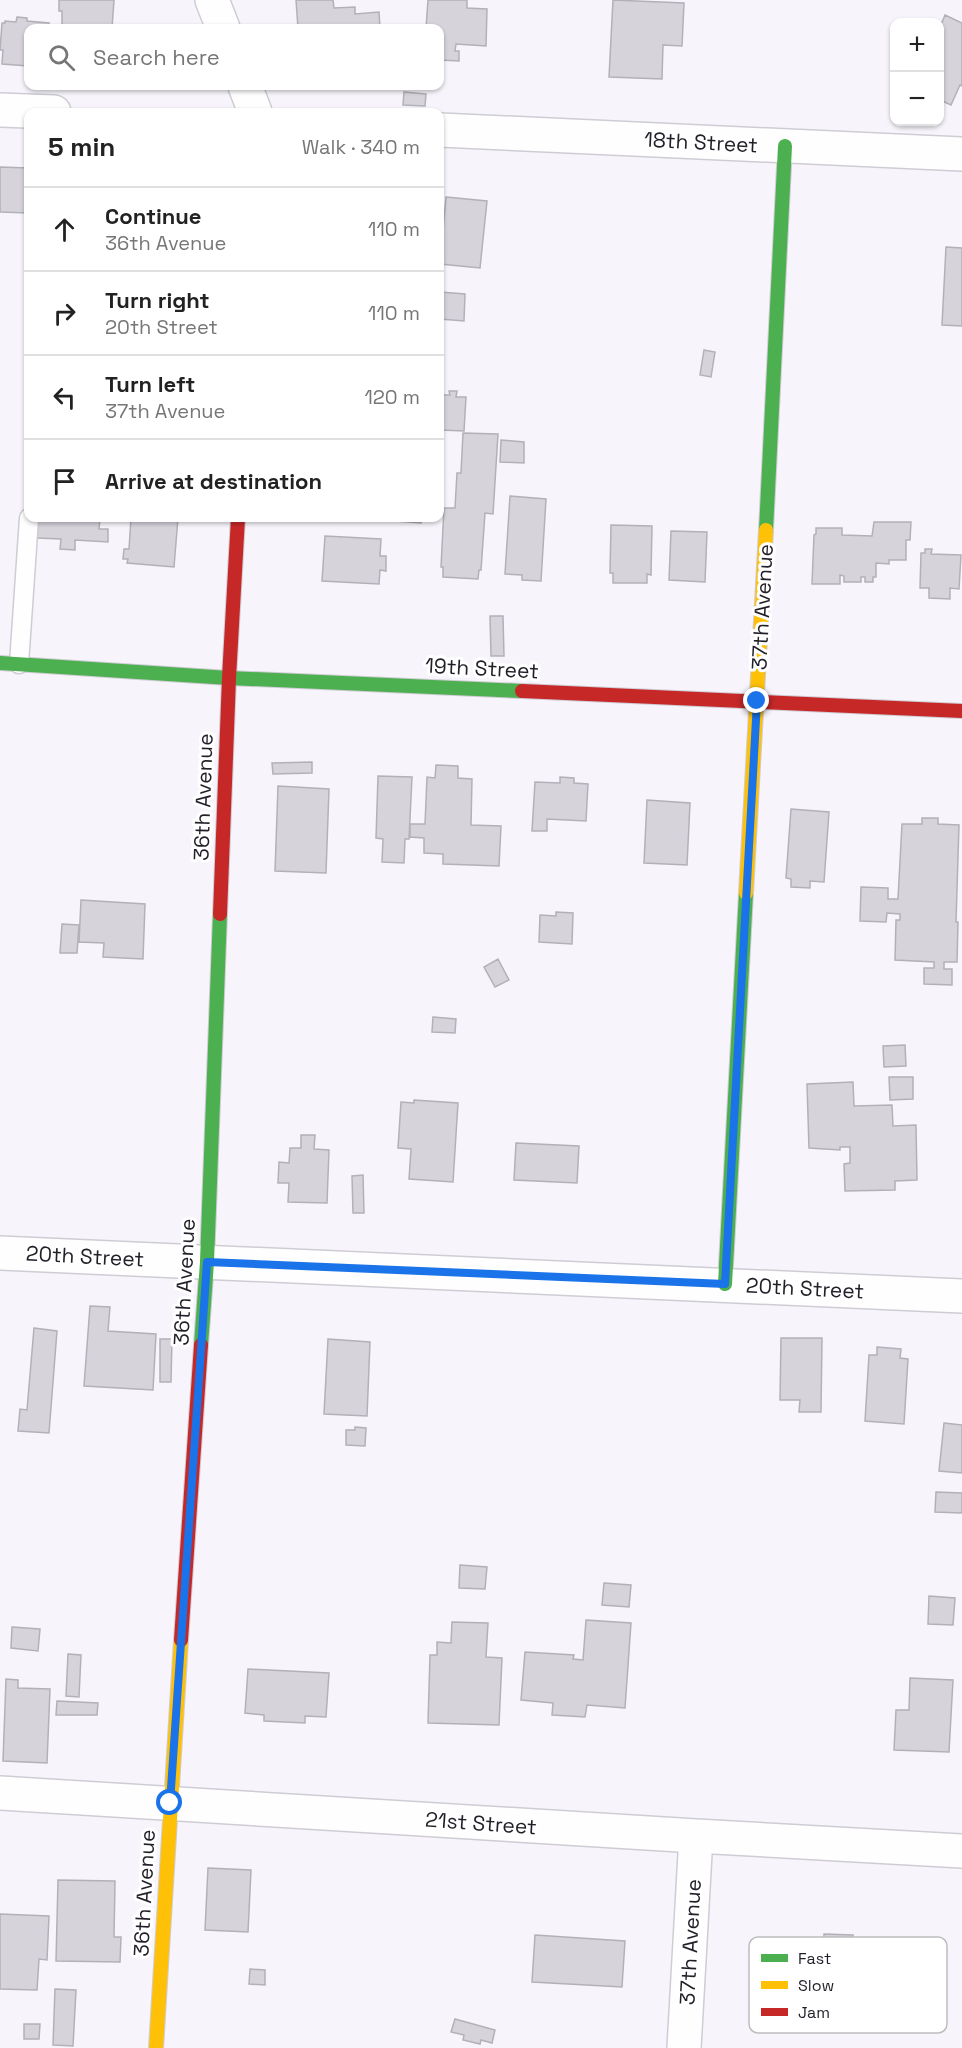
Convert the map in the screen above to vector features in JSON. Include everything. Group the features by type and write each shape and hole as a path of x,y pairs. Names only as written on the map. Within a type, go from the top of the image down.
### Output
{"street":[{"path":"212,0 221,24"},
{"path":"247,90 253,108"},
{"path":"0,110 24,111"},
{"name":"18th Street","path":"444,130 962,154"},
{"name":"37th Avenue","path":"725,1284 785,146"},
{"name":"36th Avenue","path":"156,2048 170,1803 207,1262 229,678 238,522"},
{"name":"19th Street","path":"0,663 229,678 962,711"},
{"name":"20th Street","path":"0,1252 962,1296"},
{"name":"21st Street","path":"0,1793 962,1851"},
{"name":"37th Avenue","path":"684,2048 696,1836"}],"lane":[{"path":"19,664 29,522"}],"building":[{"path":"59,0 114,0 112,24 62,24 62,11 59,11"},
{"path":"296,0 333,0 334,8 355,7 355,14 379,12 380,24 298,24"},
{"path":"428,0 467,0 467,8 487,9 486,46 456,44 455,51 459,51 459,61 444,60 444,24 426,24"},
{"path":"613,0 684,3 682,46 663,45 662,79 609,77"},
{"path":"945,15 962,23 962,86 960,85 951,105 944,102"},
{"path":"17,17 27,18 27,21 49,23 24,24 24,66 2,64 3,50 0,50 2,23 16,22"},
{"path":"404,92 426,94 425,106 403,105"},
{"path":"0,167 24,168 24,213 0,212"},
{"path":"446,197 487,201 480,268 444,264"},
{"path":"946,247 962,248 962,326 942,325"},
{"path":"444,292 465,294 464,321 444,319"},
{"path":"704,350 715,352 711,377 700,375"},
{"path":"449,391 457,391 456,397 466,397 464,431 444,430 444,395 450,395"},
{"path":"463,433 498,434 493,514 485,513 481,570 479,570 478,579 443,577 443,567 441,567 444,508 455,508 457,473 461,473"},
{"path":"501,440 524,442 524,463 500,462"},
{"path":"510,496 546,499 541,581 522,580 522,575 505,574"},
{"path":"38,522 100,522 99,529 108,529 108,542 75,540 75,550 60,549 61,539 37,538"},
{"path":"131,522 178,522 174,567 127,563 128,559 123,559 124,549 129,549"},
{"path":"874,522 911,522 910,540 906,540 906,560 889,560 889,564 876,563 876,577 873,577 873,582 865,582 865,577 861,577 861,582 844,582 844,576 840,575 840,584 812,584 816,528 842,528 842,535 872,536"},
{"path":"611,525 652,526 651,575 647,574 647,583 613,583 613,573 610,573"},
{"path":"671,531 707,532 705,582 669,580"},
{"path":"325,536 381,539 380,556 386,556 386,571 380,570 379,584 322,581"},
{"path":"925,549 932,549 931,554 961,555 959,589 950,588 950,599 929,598 929,588 920,588 921,553 925,553"},
{"path":"490,616 503,616 504,656 491,656"},
{"path":"312,762 312,773 273,774 272,763"},
{"path":"436,765 458,766 458,778 472,779 471,825 501,826 499,866 443,864 443,854 424,853 424,838 410,837 410,824 425,824 427,777 435,778"},
{"path":"378,776 412,777 409,839 405,839 404,863 382,862 383,839 376,838"},
{"path":"560,777 574,778 574,783 588,784 586,821 547,819 547,831 532,831 535,782 560,783"},
{"path":"278,786 329,789 326,873 275,871"},
{"path":"647,800 690,803 687,865 644,863"},
{"path":"791,809 829,812 824,882 810,881 810,888 791,887 791,879 786,878"},
{"path":"922,818 938,818 938,824 959,825 957,962 944,962 944,969 952,969 952,985 924,984 924,968 934,968 934,962 895,960 896,920 900,920 900,914 887,913 886,922 860,921 861,887 888,888 888,899 898,899 902,824 922,824"},
{"path":"81,900 145,904 143,959 103,957 104,943 79,942"},
{"path":"556,912 573,913 572,944 539,942 540,915 556,916"},
{"path":"62,924 79,925 77,953 60,953"},
{"path":"498,959 509,980 495,987 484,967"},
{"path":"433,1017 456,1019 455,1033 432,1032"},
{"path":"905,1045 906,1066 884,1067 883,1046"},
{"path":"889,1077 913,1077 913,1099 890,1100"},
{"path":"853,1082 854,1106 892,1105 893,1126 916,1125 917,1180 895,1181 895,1190 845,1191 844,1164 850,1163 850,1147 840,1147 840,1150 809,1148 807,1084"},
{"path":"414,1100 458,1103 453,1182 409,1179 411,1149 398,1148 401,1102 414,1103"},
{"path":"301,1135 315,1135 314,1149 329,1150 327,1203 288,1202 289,1183 278,1183 279,1162 289,1163 290,1148 301,1148"},
{"path":"516,1143 579,1146 577,1183 514,1180"},
{"path":"363,1175 364,1213 353,1213 352,1176"},
{"path":"90,1306 110,1307 108,1331 156,1334 153,1390 84,1386"},
{"path":"34,1328 57,1331 49,1433 18,1431 20,1409 27,1410"},
{"path":"781,1338 822,1338 821,1412 799,1412 800,1400 780,1400"},
{"path":"160,1339 172,1339 171,1382 160,1382"},
{"path":"328,1339 370,1342 367,1416 324,1414"},
{"path":"877,1347 901,1349 900,1358 908,1359 904,1424 865,1421 869,1355 877,1355"},
{"path":"944,1423 962,1425 962,1473 939,1471"},
{"path":"355,1427 366,1428 365,1446 346,1445 346,1430 355,1430"},
{"path":"936,1492 962,1493 962,1513 935,1512"},
{"path":"460,1565 487,1567 485,1589 459,1588"},
{"path":"604,1583 631,1585 629,1607 602,1605"},
{"path":"929,1596 955,1598 953,1625 928,1624"},
{"path":"586,1620 631,1623 625,1708 587,1705 585,1717 552,1715 553,1703 521,1700 525,1652 574,1655 573,1659 583,1660"},
{"path":"452,1622 488,1623 486,1657 502,1658 499,1725 428,1723 430,1655 437,1655 437,1642 451,1643"},
{"path":"12,1627 40,1629 38,1651 11,1648"},
{"path":"68,1654 81,1655 79,1697 66,1696"},
{"path":"248,1669 329,1673 326,1717 305,1716 305,1723 264,1721 264,1715 245,1713"},
{"path":"910,1678 953,1680 949,1752 894,1750 896,1710 909,1710"},
{"path":"6,1679 18,1680 18,1688 50,1689 47,1763 3,1761"},
{"path":"57,1701 98,1703 97,1715 56,1715"},
{"path":"208,1868 251,1870 248,1932 205,1930"},
{"path":"58,1880 115,1881 114,1937 121,1937 120,1962 56,1961"},
{"path":"0,1914 49,1916 47,1960 39,1959 37,1990 0,1989"},
{"path":"824,1934 853,1935 853,1937 824,1937"},
{"path":"535,1935 625,1941 622,1987 532,1982"},
{"path":"250,1969 265,1970 265,1985 249,1984"},
{"path":"55,1989 76,1990 73,2046 53,2045"},
{"path":"455,2019 495,2030 492,2043 481,2040 480,2044 463,2040 464,2035 451,2032"},
{"path":"24,2024 40,2024 39,2039 24,2039"}],"traffic: fast":[{"path":"766,530 785,146"},
{"path":"0,663 229,678 522,691"},
{"path":"725,1284 746,893"},
{"path":"201,1345 207,1262 220,914"}],"traffic: slow":[{"path":"746,893 766,530"},
{"path":"156,2048 181,1640"}],"traffic: jam":[{"path":"220,914 238,522"},
{"path":"522,691 962,711"},
{"path":"181,1640 201,1345"}],"route":[{"path":"170,1803 207,1262 725,1284 757,701"}]}
